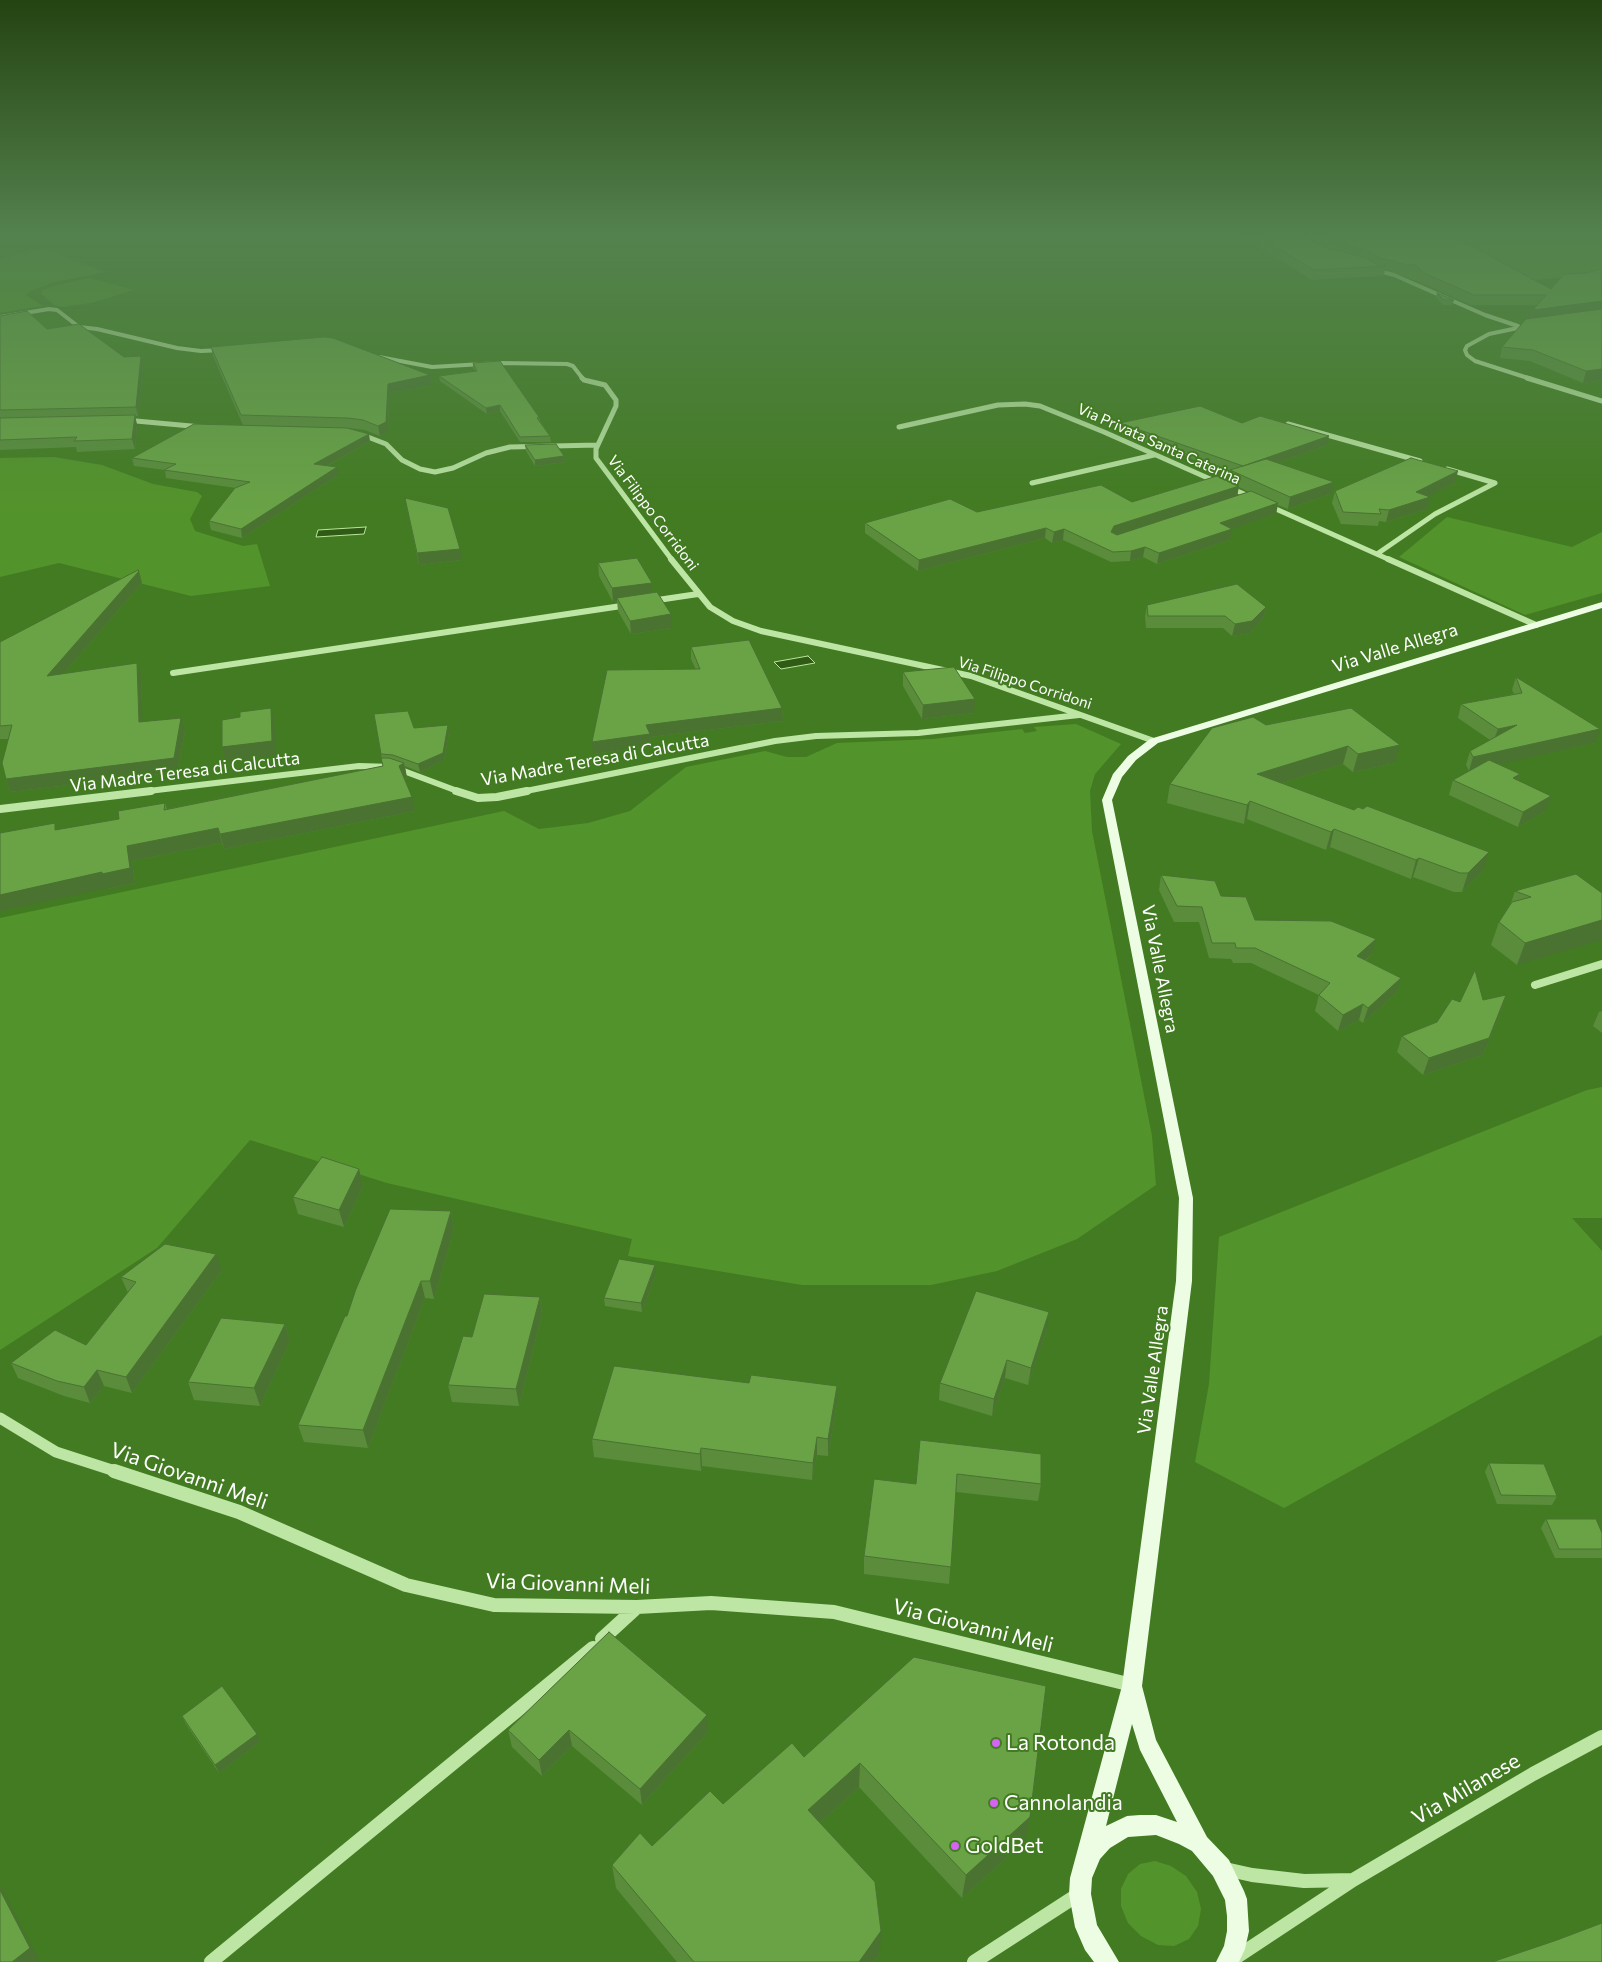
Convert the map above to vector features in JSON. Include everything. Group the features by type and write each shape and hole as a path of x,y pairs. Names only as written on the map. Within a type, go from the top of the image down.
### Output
{"main road":[{"name":"Via Valle Allegra","path":"1132,1686 1184,1281 1186,1198 1108,800 1117,776 1132,758 1154,741 1602,605"},
{"path":"1132,1686 1147,1743 1167,1785 1199,1844 1221,1868 1236,1900 1238,1931 1234,1949 1228,1962"},
{"path":"1108,1962 1096,1952 1086,1927 1080,1894 1086,1863 1132,1686"},
{"path":"1086,1863 1092,1851 1103,1841 1127,1827 1156,1825 1185,1835 1199,1844"}],"street":[{"path":"93,329 178,348 226,350"},
{"path":"1509,329 1489,334 1467,346 1465,350 1467,355 1474,361 1602,401"},
{"name":"Via Filippo Corridoni","path":"369,354 410,364 432,366 499,363 567,364 573,366 584,380 605,385 616,400 616,406 597,445 596,458 698,594 710,607 733,621 761,631 971,676 1154,741"},
{"name":"Via Privata Santa Caterina","path":"899,427 998,405 1025,404 1040,406 1536,625"},
{"path":"120,420 213,428"},
{"path":"1285,424 1431,464"},
{"path":"356,433 364,434 386,444 402,460 420,469 435,472 460,465 486,453 510,447 597,445"},
{"path":"1032,483 1154,455"},
{"path":"1377,554 1436,514 1494,483 1440,467"},
{"path":"1240,500 1249,497"},
{"path":"644,602 698,594"},
{"path":"174,673 634,604"},
{"name":"Via Madre Teresa di Calcutta","path":"0,809 359,766 393,768 467,795 478,798 497,797 775,741 816,736 918,733 1082,714"},
{"path":"1535,985 1602,964"},
{"name":"Via Giovanni Meli","path":"0,1418 56,1452 238,1512 406,1584 494,1606 637,1607 711,1603 834,1612 1132,1686"},
{"path":"211,1962 579,1660 637,1607"},
{"name":"Via Milanese","path":"1353,1880 1533,1774 1602,1737"},
{"path":"1221,1868 1252,1875 1304,1881 1353,1880"},
{"path":"1228,1962 1353,1880"},
{"path":"974,1962 1080,1894"}],"shaded area":[{"path":"54,457 102,465 153,484 197,492 202,496 190,519 195,531 243,546 257,544 270,586 191,596 59,563 0,577 0,458"},
{"path":"1447,517 1572,547 1602,532 1602,593 1525,615 1399,557"},
{"path":"366,527 364,534 316,537 318,530"},
{"path":"808,656 815,663 781,669 774,662"},
{"path":"1076,724 1121,744 1095,774 1090,791 1092,831 1152,1136 1156,1185 1077,1239 997,1271 931,1285 802,1285 628,1256 632,1239 387,1183 250,1140 157,1248 0,1350 0,918 504,811 539,829 588,823 630,811 686,767 765,751 787,757 806,757 837,743 932,739 1022,729 1025,733 1037,731 1034,727"},
{"path":"1602,1087 1602,1218 1572,1218 1602,1251 1602,1335 1491,1393 1284,1508 1195,1462 1209,1384 1219,1237 1587,1090"},
{"path":"1155,1861 1171,1866 1186,1876 1197,1892 1201,1909 1198,1926 1189,1939 1174,1946 1158,1945 1141,1936 1128,1923 1121,1906 1121,1889 1128,1874 1140,1864"}],"building":[{"path":"0,329 85,329 124,357 141,356 136,407 0,410"},
{"path":"1518,329 1602,329 1602,369 1586,371 1533,350 1502,347"},
{"path":"324,337 333,338 430,375 388,384 386,422 378,426 363,420 348,418 241,415 211,347"},
{"path":"500,361 550,436 520,437 500,405 486,408 439,376 477,371 473,363"},
{"path":"1200,406 1242,423 1260,416 1329,436 1243,466 1120,423"},
{"path":"135,415 132,439 74,441 77,437 0,440 0,418"},
{"path":"194,424 347,428 369,434 314,464 337,467 241,529 209,521 235,488 250,482 164,470 176,464 132,458"},
{"path":"556,444 564,456 535,460 525,445"},
{"path":"1411,458 1458,471 1416,492 1430,497 1389,510 1379,509 1381,514 1343,512 1335,491"},
{"path":"1266,459 1334,482 1290,497 1230,470"},
{"path":"1217,476 1239,486 1114,526 1111,532 1117,535 1251,491 1278,503 1220,523 1232,529 1159,553 1145,547 1131,551 1113,552 1064,529 1054,532 1046,528 919,560 865,523 950,499 977,512 1101,485 1132,502"},
{"path":"405,498 448,508 460,549 417,553"},
{"path":"637,558 652,583 612,588 598,563"},
{"path":"138,570 47,676 137,663 139,722 181,718 174,758 6,779 2,763 12,725 0,726 0,642"},
{"path":"1237,584 1266,607 1252,621 1235,624 1225,616 1148,616 1147,605"},
{"path":"657,592 671,614 630,621 617,598"},
{"path":"749,640 782,708 646,725 650,734 592,742 607,670 700,669 691,647"},
{"path":"954,667 975,699 923,705 903,672"},
{"path":"1516,677 1600,729 1473,757 1470,751 1517,725 1498,729 1461,704 1522,693"},
{"path":"271,708 272,741 222,747 222,720 240,717 240,712"},
{"path":"1351,708 1400,745 1358,754 1348,746 1257,774 1354,810 1358,807 1363,809 1367,806 1489,852 1468,873 1460,873 1419,858 1416,860 1334,829 1331,832 1250,801 1247,805 1170,784 1212,728 1253,717 1266,725"},
{"path":"408,711 414,728 448,725 443,753 418,764 393,755 381,754 374,714"},
{"path":"381,758 389,758 404,763 399,766 412,797 220,834 218,828 127,846 130,868 102,874 102,872 0,895 0,833 55,823 55,830 119,819 118,811 165,803 164,810 383,766"},
{"path":"1489,760 1520,774 1513,778 1551,796 1523,812 1453,780"},
{"path":"1576,874 1602,893 1602,920 1525,943 1499,922 1512,902 1531,897 1515,891"},
{"path":"1161,875 1215,881 1221,896 1246,897 1255,920 1331,921 1376,939 1357,956 1401,978 1368,1008 1363,1004 1343,1015 1319,995 1330,983 1255,948 1236,948 1235,943 1212,943 1202,907 1177,906"},
{"path":"1475,970 1483,1000 1506,995 1489,1038 1429,1058 1402,1036 1437,1022 1452,999 1460,1002"},
{"path":"322,1157 359,1169 339,1210 293,1197"},
{"path":"390,1209 451,1211 430,1281 421,1281 363,1430 298,1425 345,1316 347,1316 356,1289"},
{"path":"165,1244 216,1254 126,1377 97,1370 84,1387 57,1381 11,1363 55,1330 86,1345 136,1282 121,1277"},
{"path":"619,1259 655,1265 641,1303 604,1298"},
{"path":"976,1291 1049,1312 1031,1368 1007,1360 994,1399 940,1383"},
{"path":"484,1294 540,1297 516,1389 448,1385 463,1336 472,1337"},
{"path":"221,1318 285,1324 254,1388 188,1382"},
{"path":"614,1366 749,1383 751,1375 837,1386 828,1439 817,1437 813,1463 701,1448 700,1454 592,1439"},
{"path":"920,1440 1041,1454 1041,1484 957,1474 951,1567 864,1556 874,1479 916,1484"},
{"path":"1489,1463 1544,1464 1557,1496 1501,1495"},
{"path":"1546,1519 1596,1519 1602,1533 1602,1549 1559,1549"},
{"path":"609,1632 707,1715 640,1789 569,1730 539,1760 508,1730"},
{"path":"914,1657 1046,1686 1030,1817 966,1875 860,1763 808,1810 875,1882 881,1931 859,1962 694,1962 612,1865 640,1833 652,1846 710,1791 723,1804 792,1743 804,1757"},
{"path":"222,1686 257,1734 215,1765 182,1716"},
{"path":"0,1890 30,1948 12,1962 0,1962"},
{"path":"1602,1923 1602,1962 1492,1962 1557,1940"}],"place":[{"name":"La Rotonda","path":"996,1743"},
{"name":"Cannolandia","path":"994,1803"},
{"name":"GoldBet","path":"955,1846"}]}
